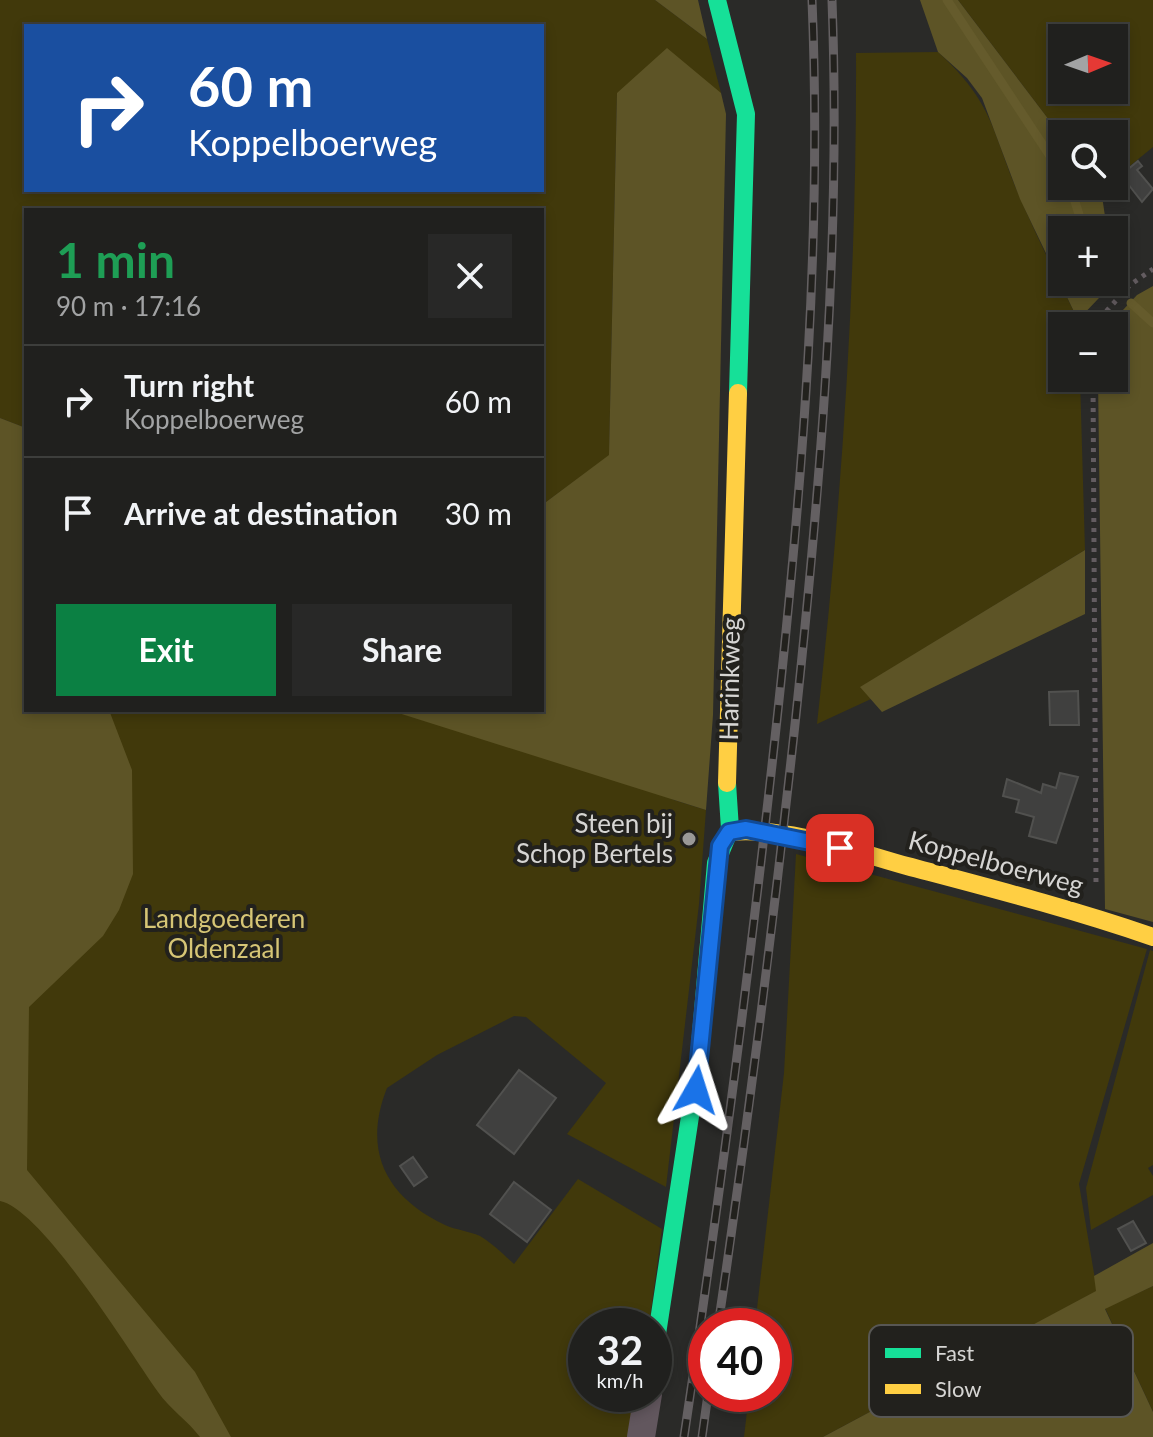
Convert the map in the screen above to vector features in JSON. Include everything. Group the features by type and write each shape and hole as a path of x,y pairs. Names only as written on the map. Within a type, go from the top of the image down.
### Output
{"street":[{"name":"Harinkweg","path":"661,1308 696,1090 711,953 717,856 729,832 727,797 746,114 717,0"},
{"name":"Koppelboerweg","path":"729,832 746,829 840,848 1096,916 1153,937"},
{"path":"641,1437 645,1412"}],"path":[{"path":"1106,312 1130,285 1153,269"},
{"path":"1093,392 1096,916"}],"green space":[{"path":"0,0 655,0 707,39 721,93 617,93 609,456 544,504 544,208 24,208 24,427 0,418"},
{"path":"958,0 1153,0 1153,147 1128,168 1128,120 1049,120"},
{"path":"938,52 972,89 991,122 1012,179 1048,257 1048,296 1067,296 1074,312 1048,312 1048,392 1080,392 1085,550 861,687 871,699 817,724 834,556 851,305 856,53"},
{"name":"Landgoederen Oldenzaal","path":"0,448 24,712 520,712 674,800 706,810 699,904 666,1187 567,1134 606,1083 526,1017 514,1016 437,1055 387,1088 377,1132 384,1170 408,1201 445,1225 480,1236 514,1264 578,1179 662,1229 651,1308 568,1308 568,1412 636,1412 632,1437 0,1437"},
{"path":"796,854 1147,949 1079,1184 1097,1291 1033,1325 869,1325 869,1412 823,1437 744,1437 747,1412 792,1412 792,1308 757,1308 784,1073"},
{"path":"1150,950 1153,951 1153,1165 1148,1168 1153,1176 1153,1195 1091,1230 1086,1188"},
{"path":"1153,1286 1153,1412 1133,1369 1133,1325 1113,1325 1105,1308"}],"shaded area":[{"path":"655,0 698,0 707,39"},
{"path":"920,0 958,0 1049,120 1048,200 1103,200 1105,216 1048,216 1048,257 1020,199 982,98 967,78 938,52"},
{"path":"667,48 721,93 726,114 713,715 706,810 395,712 544,712 544,504 609,455 617,93"},
{"path":"1153,286 1153,922 1105,909 1098,392 1128,392 1128,312 1121,312 1137,295"},
{"path":"1066,296 1101,296 1086,312 1074,312"},
{"path":"0,418 24,427 24,712 110,712 132,770 133,874 119,910 103,936 29,1007 27,1170 195,1372 231,1437 200,1437 158,1392 85,1285 39,1229 18,1210 0,1201"},
{"path":"1085,550 1085,614 882,712 860,687"},
{"path":"1153,1243 1153,1286 1105,1309 1112,1325 1032,1325 1096,1291 1094,1276"},
{"path":"1133,1369 1153,1412 1153,1437 823,1437 869,1412 869,1417 1133,1417"}],"building":[{"path":"1138,161 1142,166 1137,170 1153,189 1142,202 1128,184 1128,169"},
{"path":"1078,691 1079,725 1050,725 1049,692"},
{"path":"1060,773 1078,777 1056,843 1029,836 1034,817 1016,812 1019,800 1003,796 1007,779 1041,793 1043,784 1056,788"},
{"path":"519,1070 556,1098 514,1154 477,1125"},
{"path":"413,1157 427,1177 414,1186 400,1166"},
{"path":"514,1182 551,1210 527,1242 490,1214"},
{"path":"1133,1221 1146,1243 1131,1251 1118,1229"}],"waterway":[{"path":"947,0 1048,153"},
{"path":"1074,200 1080,216"},
{"path":"1131,303 1153,323"}],"railway":[{"path":"684,1437 746,983 795,533 812,267 812,0"},
{"path":"721,1308 770,944 796,715 821,447 834,180 832,0"},
{"path":"702,1437 705,1412"}],"traffic: fast":[{"path":"717,0 746,114 738,393"},
{"path":"661,1308 699,1057 716,863 730,829 727,783"}],"traffic: slow":[{"path":"727,783 738,393"},
{"path":"729,832 775,833 820,841 1153,937"}],"place":[{"name":"Steen bij Schop Bertels","path":"689,839"}],"route":[{"path":"696,1090 711,953 715,868 720,846 729,832 746,829 840,848"}]}
